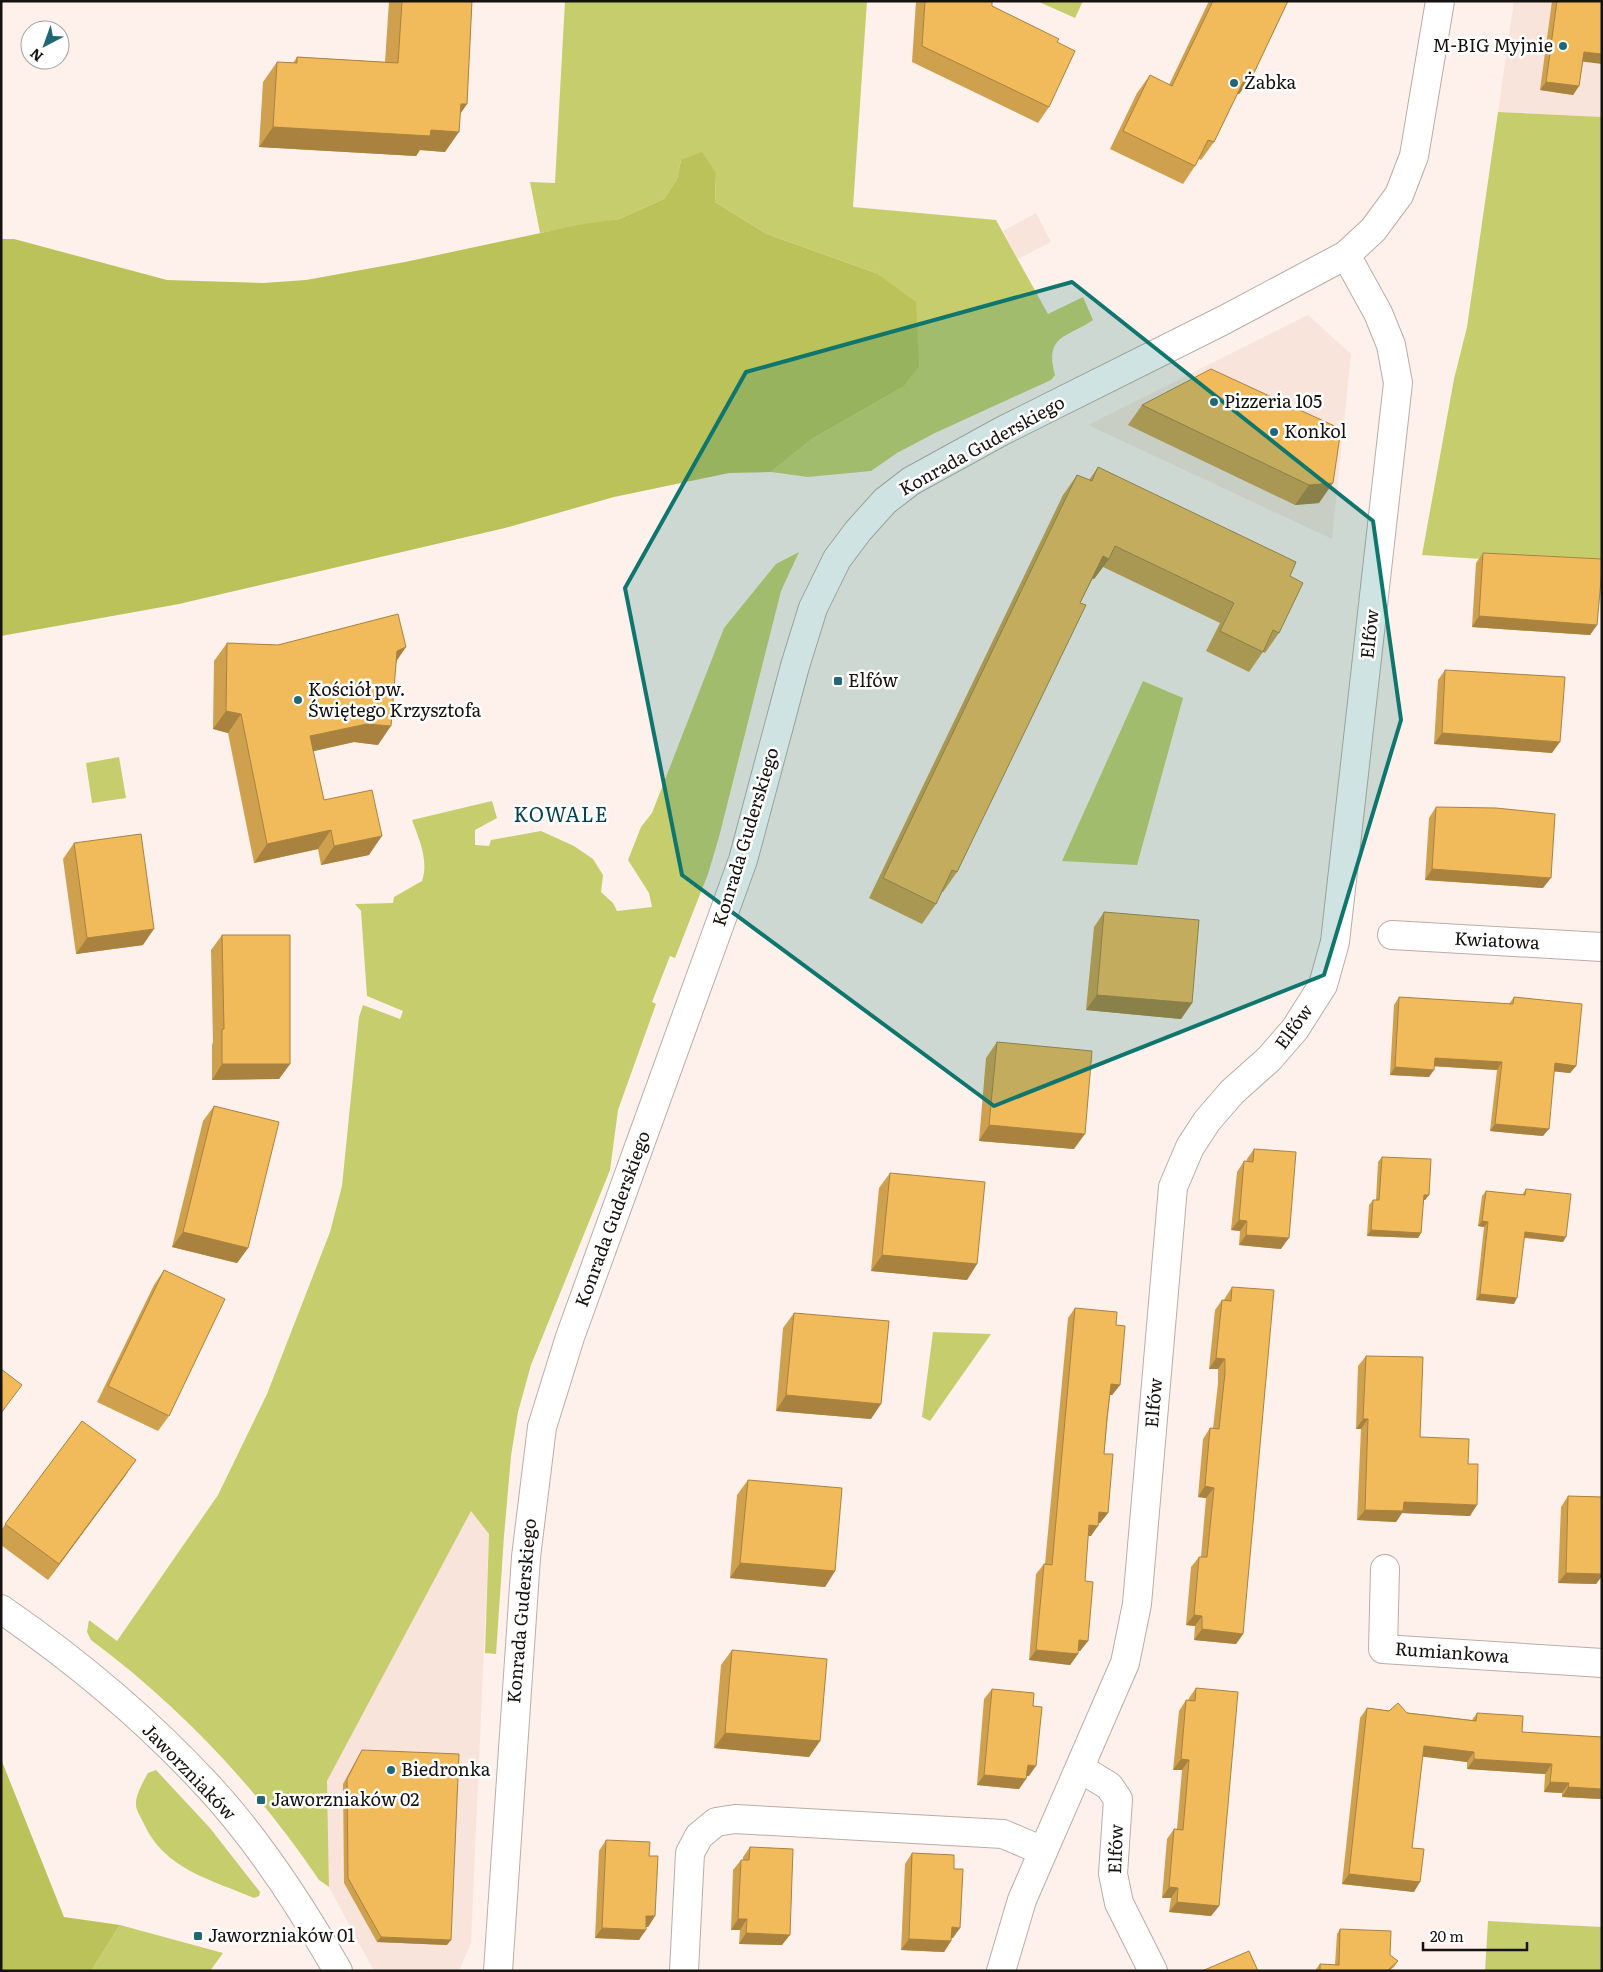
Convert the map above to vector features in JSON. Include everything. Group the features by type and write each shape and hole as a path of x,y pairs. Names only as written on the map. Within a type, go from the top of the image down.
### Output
{"street":[{"name":"Konrada Guderskiego","path":"498,1971 526,1557 542,1427 570,1337 743,860 795,666 813,608 838,559 875,511 910,481 1002,431 1224,320 1346,255 1374,230 1399,195 1414,156 1440,1"},
{"name":"Elfów","path":"1001,1971 1022,1900 1081,1769 1125,1663 1138,1604 1174,1187 1190,1147 1207,1121 1232,1092 1269,1059 1295,1029 1323,985 1335,942 1398,383 1391,345 1378,313 1346,255"},
{"name":"Kwiatowa","path":"1392,935 1602,947"},
{"name":"Rumiankowa","path":"1385,1569 1383,1649 1602,1663"},
{"name":"Jaworzniaków","path":"1,1609 114,1696 208,1786 254,1842 313,1928 338,1971"},
{"name":"Elfów","path":"1081,1769 1110,1786 1118,1799 1113,1874 1119,1903 1153,1971"},
{"path":"684,1971 690,1854 699,1836 716,1822 734,1819 1003,1834 1043,1851"}],"highlighted area":[{"path":"1072,282 1373,521 1401,720 1324,975 994,1106 682,875 625,588 746,372"}],"shaded area":[{"path":"1514,1 1602,1 1602,117 1498,112"},
{"path":"1036,213 1051,242 1018,259 1003,231"},
{"path":"1308,315 1351,354 1332,539 1088,425"},
{"path":"471,1510 489,1534 471,1943 459,1971 374,1971 329,1887 327,1781"}],"green space":[{"path":"565,1 867,1 853,207 996,220 1048,314 1083,297 1093,320 1060,339 1055,345 1052,362 1055,375 1051,380 935,433 897,453 871,471 808,477 771,472 812,439 903,387 876,273 767,234 715,202 716,173 681,160 677,179 664,199 619,219 540,233 530,182 555,183"},
{"path":"1037,1 1083,1 1075,18"},
{"path":"1498,112 1602,117 1602,567 1422,555 1454,379 1467,327"},
{"path":"702,152 716,173 715,202 767,234 876,273 916,302 919,366 903,387 812,439 771,472 729,473 614,497 505,528 179,604 1,636 1,239 14,239 167,280 263,283 306,280 405,262 578,225 619,219 664,199 677,179 681,160"},
{"path":"799,552 781,591 708,874 675,958 670,956 652,1002 656,1004 618,1110 610,1170 531,1365 518,1412 511,1456 496,1654 485,1653 489,1534 471,1511 327,1781 329,1887 319,1880 270,1813 215,1750 155,1692 91,1640 87,1632 89,1620 117,1641 218,1495 267,1394 330,1232 342,1186 359,1017 363,1005 400,1019 403,1011 367,996 361,911 355,904 393,903 394,897 422,881 424,857 412,820 492,801 497,818 475,830 475,845 489,846 491,840 541,831 574,846 593,859 603,875 601,892 613,903 617,911 652,907 649,893 628,860 641,827 652,813 724,628 776,564"},
{"path":"1143,681 1183,698 1137,865 1062,861"},
{"path":"119,757 126,798 92,803 86,763"},
{"path":"933,1332 991,1334 930,1421 922,1417"},
{"path":"1,1759 64,1917 120,1925 91,1971 1,1971"},
{"path":"156,1770 210,1828 260,1892 259,1896 254,1898 191,1871 164,1852 153,1839 138,1813 136,1802 148,1773"},
{"path":"1488,1921 1602,1927 1602,1971 1485,1971"},
{"path":"120,1925 223,1953 210,1971 91,1971"}],"building":[{"path":"402,1 472,1 467,104 461,104 459,132 431,130 430,136 273,127 277,62 297,63 297,57 398,63"},
{"path":"925,1 992,1 992,6 1059,39 1057,42 1075,51 1049,107 922,46"},
{"path":"1213,1 1288,1 1252,77 1247,74 1214,142 1208,140 1195,166 1123,131 1150,75 1172,86"},
{"name":"M-BIG Myjnie","path":"1557,1 1602,1 1602,54 1584,52 1579,86 1546,82"},
{"path":"1211,369 1341,429 1333,483 1309,485 1142,405"},
{"path":"1098,467 1296,562 1290,576 1303,583 1279,633 1273,630 1263,652 1220,631 1234,603 1115,546 1109,559 1103,556 1080,603 1086,605 957,872 952,870 936,904 883,878 1077,475 1092,481"},
{"path":"1483,553 1602,559 1597,625 1479,616"},
{"path":"398,614 406,647 397,651 391,726 367,724 310,736 324,800 372,790 382,836 334,846 331,830 267,844 241,714 226,711 227,643 278,645"},
{"path":"1445,670 1565,677 1560,742 1442,733"},
{"path":"1436,807 1496,808 1555,814 1551,878 1432,869"},
{"path":"141,834 154,929 87,938 74,843"},
{"path":"1104,912 1199,920 1192,1003 1097,995"},
{"path":"222,935 290,935 290,1064 222,1064 222,1029 224,1029"},
{"path":"1399,997 1513,1004 1514,997 1582,1004 1576,1066 1555,1063 1549,1129 1495,1124 1502,1062 1435,1058 1434,1070 1395,1067"},
{"path":"997,1042 1092,1051 1085,1134 989,1125"},
{"path":"214,1106 279,1122 248,1248 183,1232"},
{"path":"1254,1149 1296,1152 1289,1238 1246,1235 1247,1221 1239,1220 1244,1161 1253,1162"},
{"path":"1382,1157 1431,1159 1429,1195 1424,1195 1421,1233 1371,1230 1373,1200 1379,1200"},
{"path":"890,1173 985,1182 977,1264 882,1255"},
{"path":"1526,1189 1571,1194 1566,1237 1525,1232 1517,1298 1480,1294 1488,1222 1482,1221 1486,1191 1525,1195"},
{"path":"164,1270 225,1299 169,1416 108,1386"},
{"path":"1232,1287 1274,1290 1243,1634 1202,1629 1202,1616 1194,1615 1199,1557 1207,1557 1214,1488 1205,1486 1210,1428 1219,1429 1225,1373 1225,1359 1216,1358 1222,1300 1231,1301"},
{"path":"1075,1308 1117,1312 1116,1325 1125,1326 1120,1385 1111,1384 1107,1418 1104,1454 1113,1454 1108,1513 1099,1512 1098,1526 1089,1525 1085,1581 1093,1582 1088,1641 1079,1640 1078,1654 1036,1650 1044,1564 1052,1565"},
{"path":"794,1313 889,1321 881,1404 786,1395"},
{"path":"1366,1356 1423,1357 1420,1437 1469,1439 1468,1464 1478,1464 1477,1505 1404,1502 1403,1511 1365,1510 1368,1419 1363,1419"},
{"path":"1,1369 22,1385 1,1413"},
{"path":"82,1421 136,1460 59,1564 5,1524"},
{"path":"748,1480 842,1488 835,1571 740,1563"},
{"path":"1568,1496 1602,1497 1602,1574 1566,1573"},
{"path":"732,1650 827,1659 820,1741 725,1733"},
{"path":"1196,1688 1238,1692 1219,1906 1177,1902 1178,1888 1169,1887 1174,1829 1183,1830 1189,1760 1181,1759 1186,1700 1195,1701"},
{"path":"992,1689 1034,1693 1033,1706 1042,1707 1036,1766 1028,1765 1026,1779 984,1775"},
{"path":"1398,1703 1407,1713 1476,1721 1477,1713 1523,1716 1522,1732 1602,1737 1602,1789 1568,1787 1569,1783 1550,1782 1552,1764 1474,1759 1474,1752 1424,1746 1412,1848 1424,1849 1420,1882 1349,1874 1367,1708 1389,1711"},
{"path":"362,1750 459,1754 451,1940 381,1937 348,1878 347,1779"},
{"path":"606,1840 650,1842 649,1856 658,1856 655,1916 646,1916 646,1930 602,1928"},
{"path":"750,1847 793,1849 790,1935 746,1933 747,1919 738,1919 741,1860 749,1860"},
{"path":"912,1853 954,1855 954,1869 963,1869 960,1928 952,1927 951,1941 909,1939"},
{"path":"1340,1929 1391,1931 1390,1955 1398,1961 1389,1971 1320,1971 1320,1964 1339,1965"},
{"path":"1249,1951 1258,1971 1202,1971"}],"place":[{"name":"M-BIG Myjnie","path":"1563,46"},
{"name":"Żabka","path":"1234,83"},
{"name":"Pizzeria 105","path":"1214,402"},
{"name":"Konkol","path":"1274,432"},
{"name":"Elfów","path":"838,681"},
{"name":"Kościół pw. Świętego Krzysztofa","path":"298,700"},
{"name":"Biedronka","path":"391,1770"},
{"name":"Jaworzniaków 02","path":"261,1800"},
{"name":"Jaworzniaków 01","path":"198,1936"}],"district":[{"name":"KOWALE","path":"561,815"}]}
